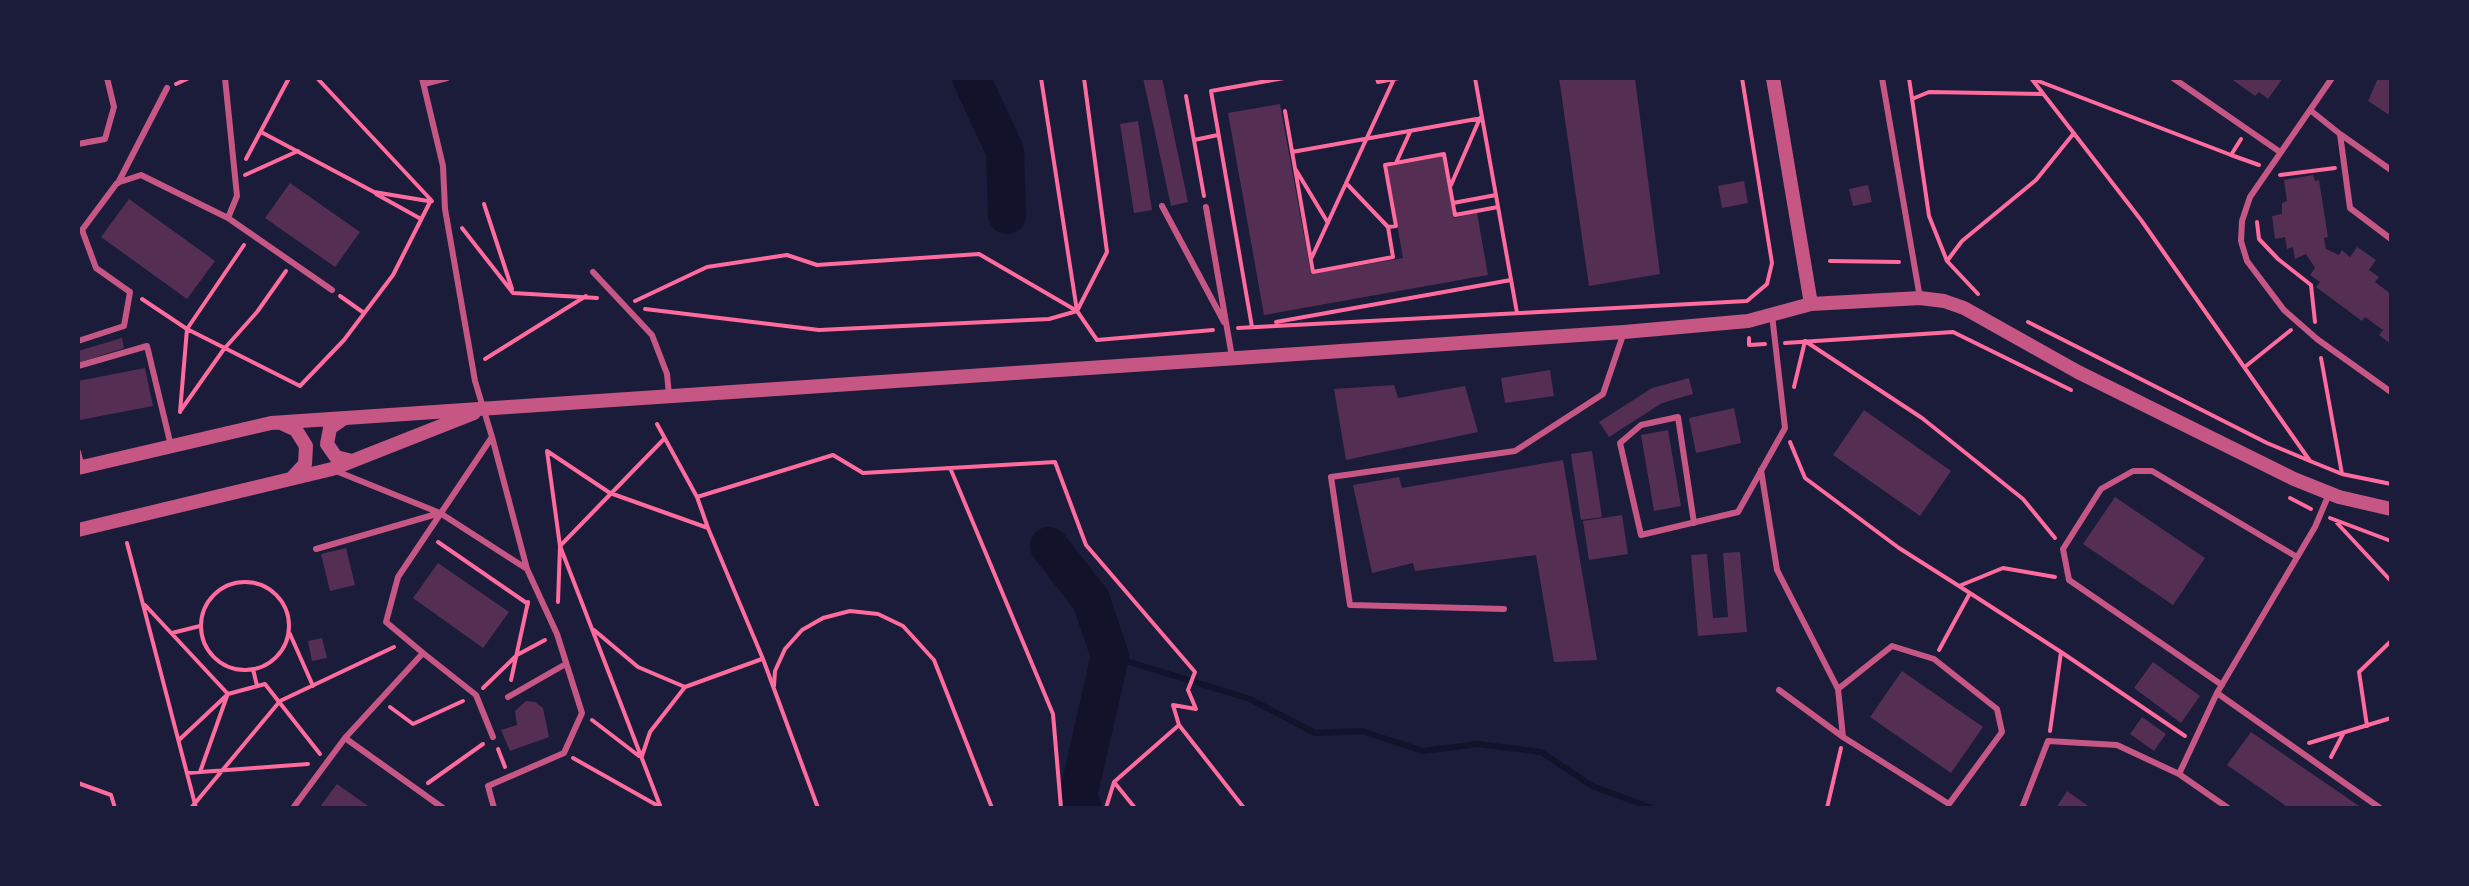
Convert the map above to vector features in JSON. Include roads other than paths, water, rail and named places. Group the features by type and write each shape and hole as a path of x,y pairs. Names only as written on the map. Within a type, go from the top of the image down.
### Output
{"street":[{"path":"1773,78 1811,304"},
{"path":"79,462 171,446 271,423 1624,332 1748,321 1811,304 1920,298 1964,308 2078,372 2329,494 2391,509"},
{"path":"78,530 332,469 482,410"},
{"path":"343,419 330,428 327,444 336,457 352,461"},
{"path":"271,423 296,430 306,446 307,455 300,472 284,481"}],"lane":[{"path":"78,144 105,139 114,107 107,78"},
{"path":"225,78 237,196 228,218"},
{"path":"447,78 423,81 443,166 445,209 482,410 527,569 557,634 564,665 582,713 564,753 488,786 494,808"},
{"path":"1882,78 1920,298"},
{"path":"2173,78 2280,152"},
{"path":"2332,78 2250,197 2242,221 2241,241 2247,261 2284,310 2317,339 2391,392"},
{"path":"78,341 124,326 130,292 96,268 82,230 118,183 167,88"},
{"path":"2310,110 2391,170"},
{"path":"2340,134 2350,208 2391,239"},
{"path":"118,183 141,175 228,218 332,290"},
{"path":"1162,206 1227,328"},
{"path":"1206,207 1233,359"},
{"path":"593,272 626,305 656,344 667,374 669,398"},
{"path":"1694,523 1678,417 1641,425 1620,443 1641,535 1694,523 1738,512 1785,428 1772,315"},
{"path":"1504,609 1350,605 1331,477 1515,451 1603,394 1624,332"},
{"path":"78,366 147,346 171,446"},
{"path":"492,437 398,577 386,622 476,695 493,737"},
{"path":"332,469 440,513 527,569"},
{"path":"1761,470 1777,570 1838,689 1843,737"},
{"path":"2222,685 2069,580 2063,549 2101,489 2133,471 2152,471 2297,557"},
{"path":"2179,774 2217,693 2322,514 2329,494"},
{"path":"316,549 440,513"},
{"path":"1779,690 1843,737 1949,804 2002,732 1997,709 1934,659 1892,646 1838,689"},
{"path":"293,808 345,738 423,653"},
{"path":"508,697 564,665"},
{"path":"2217,693 2380,808"},
{"path":"345,738 443,808"},
{"path":"2022,808 2048,741 2117,745 2179,774 2228,808"}],"waterway":[{"path":"971,78 1005,151 1007,215"},
{"path":"1049,546 1091,600 1110,656 1078,796 1083,808"},
{"path":"1110,656 1250,699 1315,733 1362,731 1423,751 1478,744 1541,752 1592,786 1652,808"}]}
